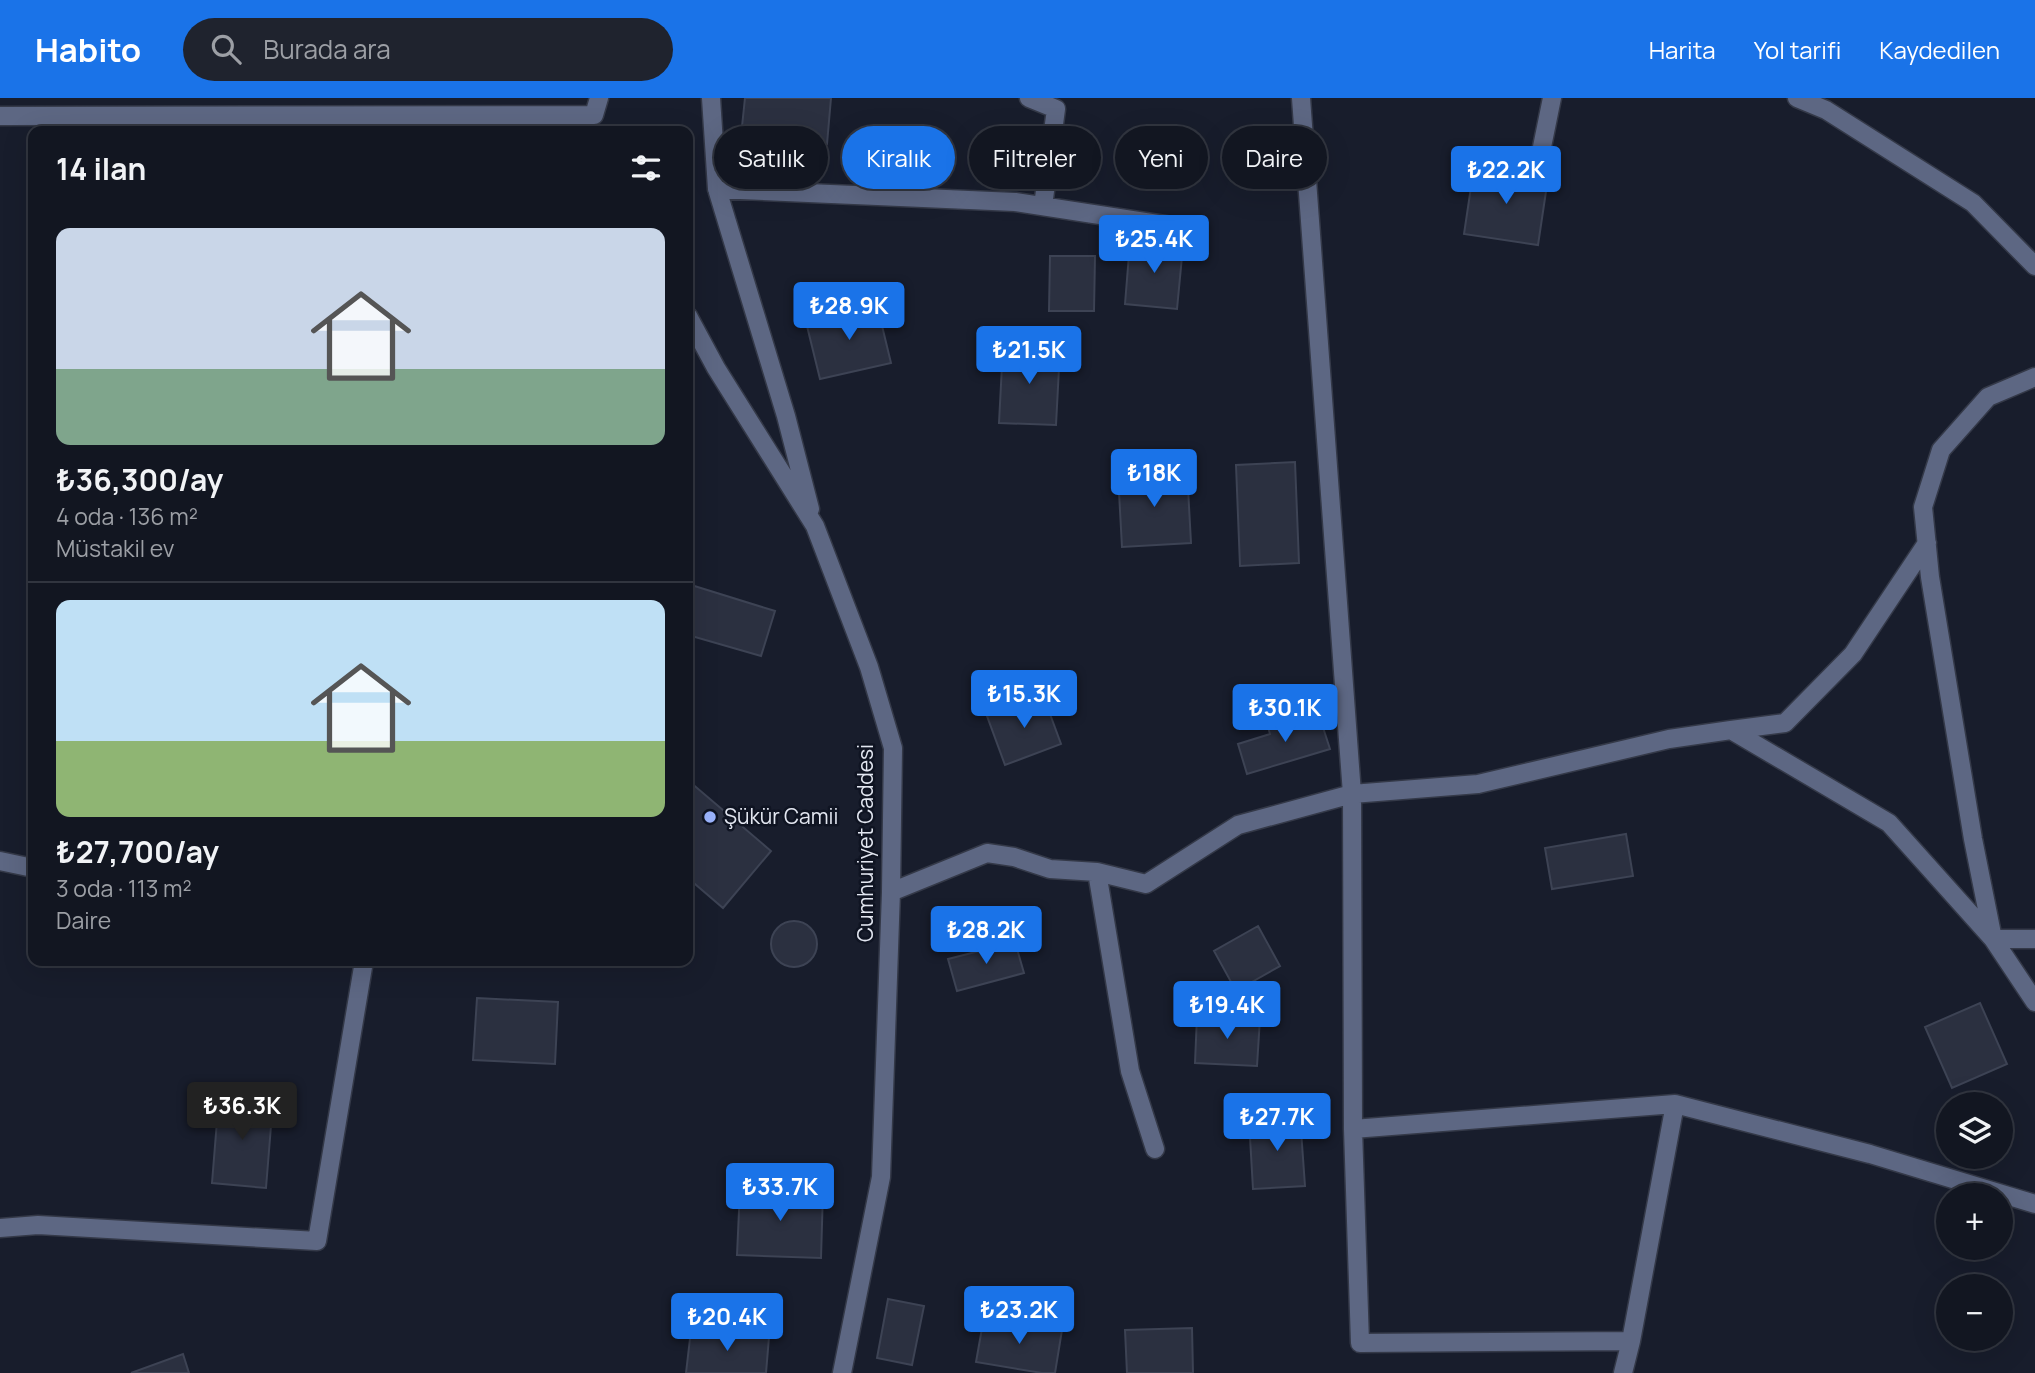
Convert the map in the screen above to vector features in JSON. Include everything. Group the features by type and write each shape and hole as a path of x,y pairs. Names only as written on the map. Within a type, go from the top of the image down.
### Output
{"street":[{"path":"587,98 598,115"},
{"path":"710,98 714,150"},
{"path":"1028,98 1056,109 1043,206"},
{"path":"1301,98 1352,794 1353,1129 1360,1343 1631,1341"},
{"path":"1542,146 1552,98"},
{"path":"1797,98 1826,110 1973,203 2035,266"},
{"path":"0,116 325,123 598,115"},
{"path":"815,526 786,416 717,189 1015,202 1197,230"},
{"name":"Cumhuriyet Caddesi","path":"693,325 716,368 815,526 869,667 893,748 881,1177 842,1373"},
{"path":"1993,939 1973,839 1930,577 1923,508 1941,450 1988,397 2035,377"},
{"path":"891,891 987,853 1014,857 1050,869 1097,872 1146,884 1238,825 1352,794 1478,784 1669,739 1785,723 1853,654 1927,543"},
{"path":"1731,730 1889,823 1993,939 2035,1002"},
{"path":"0,861 28,867"},
{"path":"1097,872 1130,1071 1155,1149"},
{"path":"1993,939 2035,939"},
{"path":"0,1228 38,1225 317,1241 363,966"},
{"path":"1353,1129 1675,1104 1870,1154 2035,1204"},
{"path":"1623,1373 1675,1104"}],"building":[{"path":"745,98 831,98 828,132 828,126 742,126"},
{"path":"1474,167 1548,178 1538,245 1464,234"},
{"path":"1130,242 1183,246 1177,309 1125,304"},
{"path":"1050,256 1095,256 1094,311 1049,311"},
{"path":"877,305 891,363 820,379 806,322"},
{"path":"1003,346 1060,349 1056,425 999,423"},
{"path":"1295,462 1299,563 1240,566 1236,465"},
{"path":"1187,470 1191,543 1122,547 1118,474"},
{"path":"693,586 775,611 761,656 693,636"},
{"path":"1043,695 1061,744 1005,765 987,716"},
{"path":"1318,712 1330,749 1247,774 1238,744 1270,734 1268,727"},
{"name":"Şükür Camii","path":"693,785 771,851 723,908 693,882"},
{"path":"1626,834 1633,876 1552,889 1545,848"},
{"path":"794,921 810,928 817,944 810,960 794,967 778,960 771,944 778,928"},
{"path":"1258,926 1280,966 1236,991 1214,951"},
{"path":"1015,942 1024,973 957,991 948,959"},
{"path":"477,998 558,1002 555,1064 473,1060"},
{"path":"1980,1003 2007,1064 1952,1088 1925,1027"},
{"path":"1197,1016 1260,1018 1257,1066 1195,1063"},
{"path":"219,1096 273,1101 266,1188 212,1183"},
{"path":"1300,1116 1305,1186 1253,1189 1249,1120"},
{"path":"740,1189 823,1191 821,1258 737,1255"},
{"path":"888,1299 924,1306 912,1365 877,1358"},
{"path":"984,1317 1062,1330 1055,1373 976,1362"},
{"path":"1192,1328 1193,1373 1127,1373 1125,1330"},
{"path":"691,1330 769,1337 766,1373 686,1373"},
{"path":"183,1354 189,1373 131,1373"}],"place":[{"name":"Şükür Camii","path":"710,817"}]}
